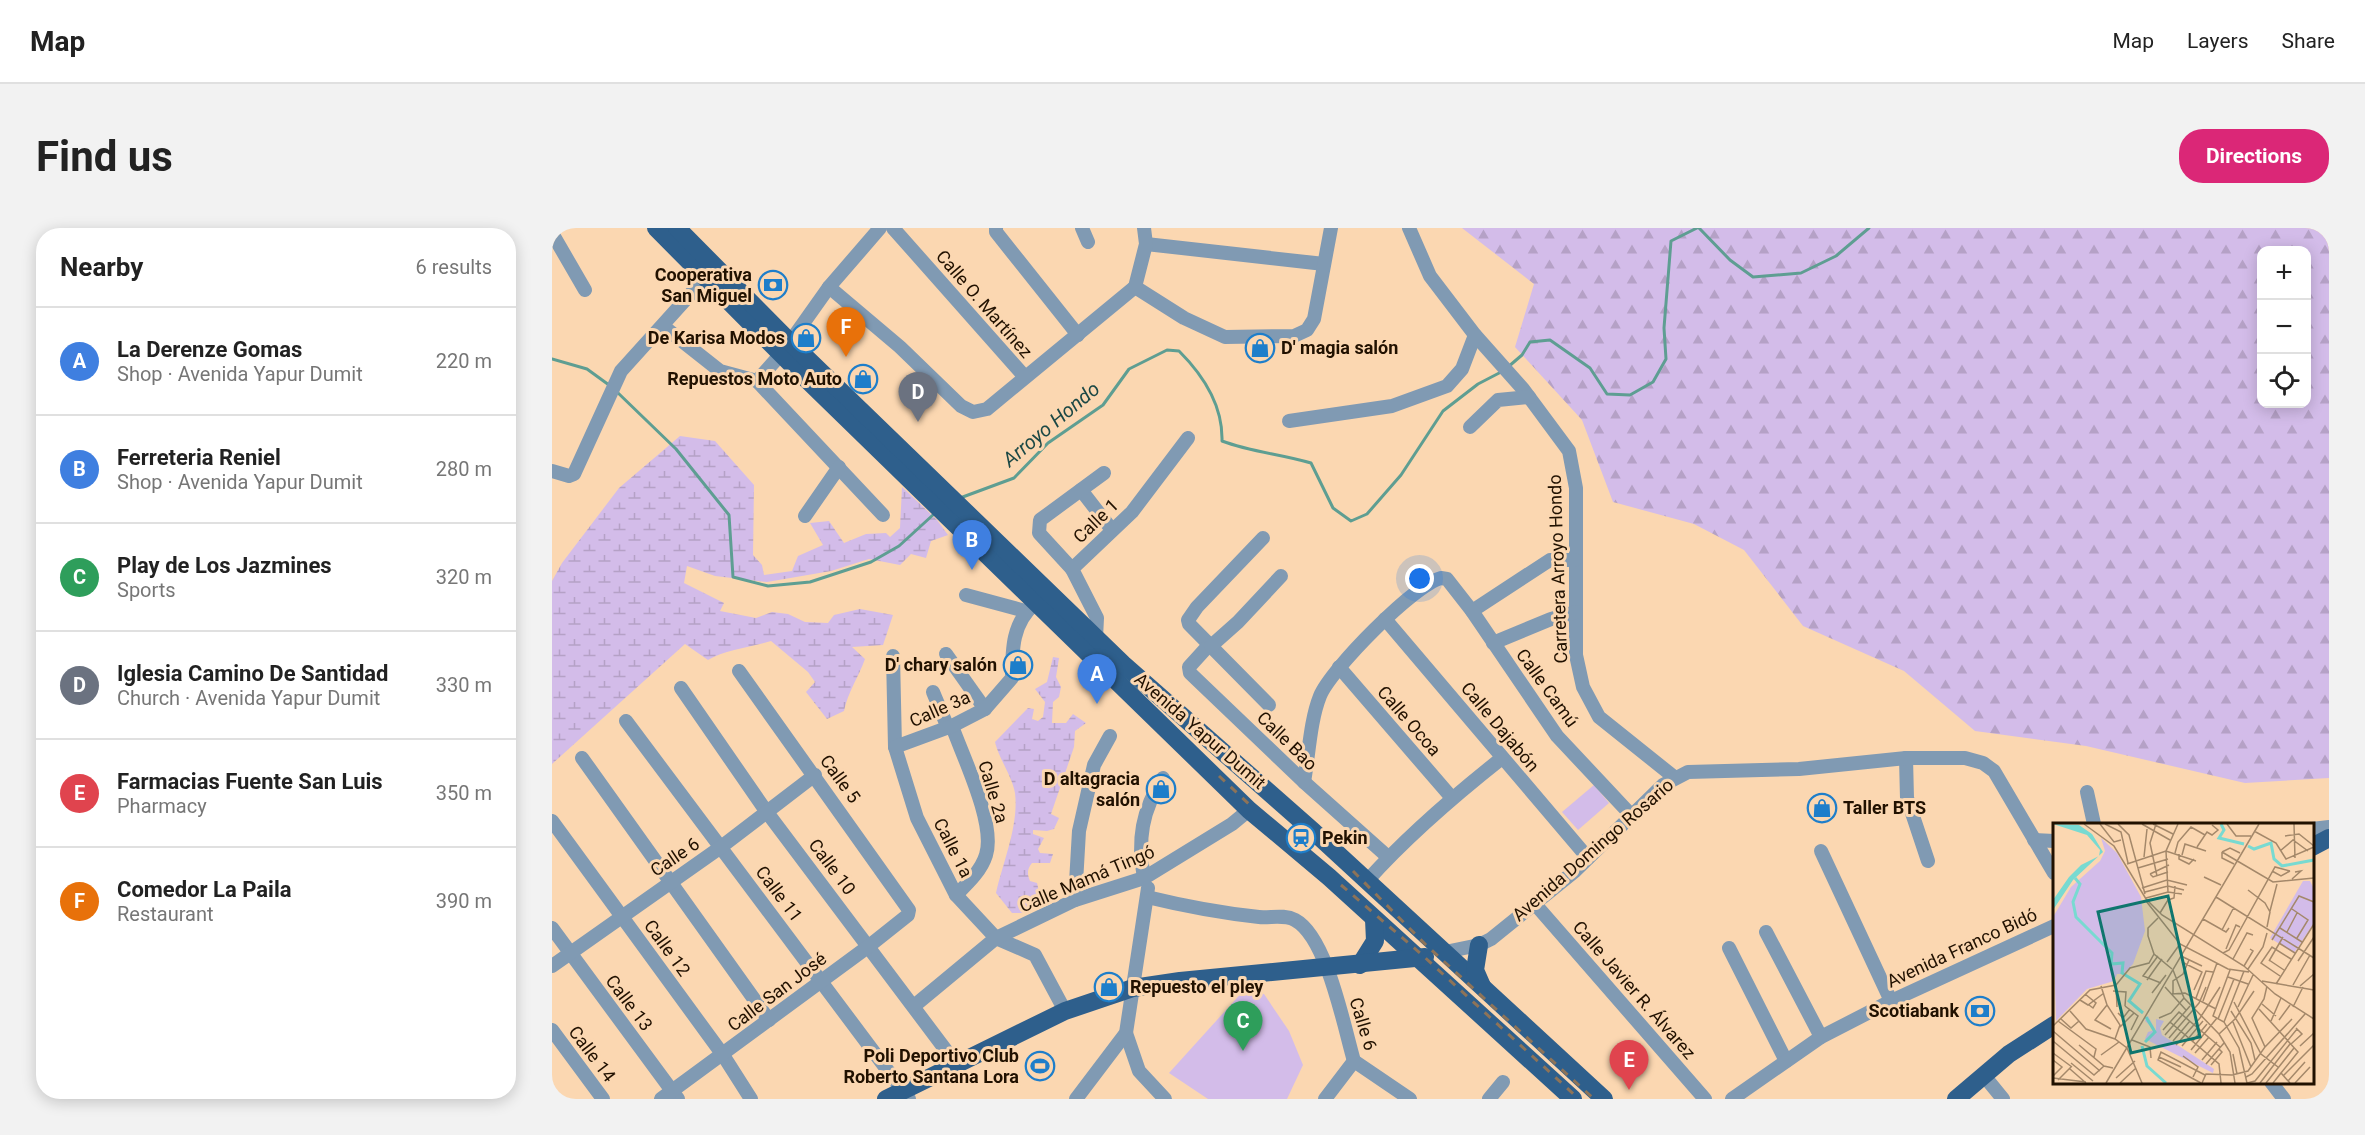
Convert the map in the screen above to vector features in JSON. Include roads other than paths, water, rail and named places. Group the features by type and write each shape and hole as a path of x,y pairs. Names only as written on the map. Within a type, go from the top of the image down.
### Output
{"main road":[{"name":"Avenida Yapur Dumit","path":"656,228 705,278 785,348 989,545 1096,638 1168,705 1269,791 1604,1099"},
{"name":"Avenida Yapur Dumit","path":"677,228 785,348"},
{"name":"Avenida Yapur Dumit","path":"989,545 1031,607 1249,810 1419,958 1568,1098"},
{"path":"2314,846 2329,838"},
{"path":"1360,965 1375,941 1374,919"},
{"path":"1479,945 1475,970 1483,987"},
{"name":"Avenida Domingo Rosario","path":"899,1096 1065,1011 1133,988 1180,981 1360,965 1419,958 1445,952"},
{"path":"1956,1099 2009,1053 2053,1027"},
{"path":"1973,1099 2053,1028"}],"street":[{"path":"560,228 552,232 585,290"},
{"path":"757,381 785,348 829,286 880,228"},
{"name":"Calle O. Martínez","path":"893,228 1025,378"},
{"path":"996,228 996,232 1078,335"},
{"path":"1082,228 1088,242"},
{"path":"829,286 900,347 961,406 973,412 987,410 1136,286 1146,243 1144,228"},
{"path":"1136,286 1184,318 1225,337 1294,336 1307,330 1314,319 1331,228"},
{"name":"Carretera Arroyo Hondo","path":"1413,230 1431,276 1475,335 1526,393 1569,451 1576,488 1576,655 1583,687 1599,717 1674,777"},
{"path":"1146,243 1324,264"},
{"path":"552,471 569,476 574,474 618,376 705,278"},
{"path":"663,326 720,371 757,381 883,516"},
{"path":"1289,421 1392,406 1448,386 1462,369 1475,335"},
{"path":"1470,427 1498,400 1526,393"},
{"name":"Calle 1","path":"1096,638 1097,618 1072,569 1132,512 1188,438"},
{"path":"806,516 839,467"},
{"path":"1072,569 1039,534 1040,519 1104,472"},
{"path":"1081,490 1112,530"},
{"path":"1263,538 1190,617 1189,624 1269,705"},
{"path":"1472,611 1550,560 1575,560"},
{"path":"1210,645 1238,622 1281,576"},
{"name":"Calle Camú","path":"1384,619 1441,578 1447,579 1472,611 1557,736 1632,816"},
{"path":"966,595 1031,607"},
{"name":"Calle 3a","path":"895,747 950,727 985,709 1012,678 1012,650 1017,626 1031,607"},
{"path":"1493,643 1551,618 1576,612"},
{"path":"1304,782 1319,698 1327,681 1384,619"},
{"name":"Calle Dajabón","path":"1384,619 1588,858"},
{"name":"Calle Bao","path":"1210,645 1189,667 1190,673 1304,782 1388,857"},
{"path":"946,654 985,709"},
{"name":"Calle 1a","path":"893,656 895,747 917,818 956,895 996,938 1035,955 1065,1011"},
{"name":"Calle Ocoa","path":"1339,667 1452,798"},
{"name":"Calle 5","path":"739,671 909,910"},
{"name":"Calle 10","path":"681,688 766,811 957,1065"},
{"name":"Calle 2a","path":"933,692 950,727 987,833 987,854 975,875 956,895"},
{"name":"Calle 11","path":"626,721 823,981 899,1096"},
{"path":"1075,900 1079,831 1094,765 1110,736"},
{"path":"582,758 669,883 769,1020"},
{"path":"1367,881 1388,857 1452,798 1502,758"},
{"path":"1906,758 1907,798 1928,861"},
{"name":"Avenida Domingo Rosario","path":"1445,952 1479,945 1491,939 1588,858 1674,777 1706,770 1799,769 1906,758 1965,758 1994,771 2053,870"},
{"name":"Calle 6","path":"552,966 722,847 815,775"},
{"path":"1163,778 1150,796 1142,819 1140,852 1147,877 1147,897 1126,1034 1139,1071 1165,1099"},
{"path":"2087,792 2094,823"},
{"name":"Calle Mamá Tingó","path":"914,1006 996,938 1075,900 1147,877 1232,824 1249,810"},
{"name":"Calle 12","path":"552,821 723,1055 751,1099"},
{"path":"2314,829 2329,827"},
{"path":"2034,840 2053,841"},
{"path":"1821,851 1891,1001"},
{"name":"Calle 6","path":"1147,897 1187,907 1261,917 1288,917 1297,921 1307,930 1328,967 1354,1061 1407,1098"},
{"name":"Calle Javier R. Álvarez","path":"1535,904 1705,1099"},
{"name":"Calle San José","path":"670,1096 869,946 908,915 909,910"},
{"name":"Avenida Franco Bidó","path":"1732,1099 1821,1037 1891,1001 2053,927"},
{"name":"Calle 13","path":"552,928 670,1096"},
{"path":"1766,932 1821,1037"},
{"path":"1729,948 1786,1061"},
{"name":"Calle 14","path":"552,1030 603,1099"},
{"path":"1076,1099 1126,1034"},
{"path":"1324,1099 1354,1061"},
{"path":"1489,1099 1503,1082"},
{"path":"1990,1083 2003,1099"},
{"path":"2272,1084 2284,1099"}],"waterway":[{"name":"Arroyo Hondo","path":"1508,367 1522,355 1530,342 1550,340 1590,368 1607,394 1630,395 1653,382 1666,359 1664,328 1671,241 1697,228"},
{"name":"Arroyo Hondo","path":"1699,228 1730,260 1753,277 1801,273 1836,256 1869,228"},
{"name":"Arroyo Hondo","path":"960,498 1014,478 1048,443 1103,405 1129,369 1167,350 1179,351 1196,370 1210,392 1219,416 1222,441 1311,463 1333,508 1351,521 1367,514 1401,475 1443,411 1478,384 1503,371"},
{"name":"Arroyo Hondo","path":"552,359 587,369 609,385"},
{"name":"Arroyo Hondo","path":"616,391 676,449 729,515 733,577 768,586 810,582 871,562 899,546 934,514"}],"railway":[{"path":"1231,762 1262,790"},
{"path":"1219,776 1250,805"},
{"path":"1353,871 1426,945 1594,1099"},
{"path":"1341,885 1420,953 1579,1099"}],"place":[{"name":"Cooperativa San Miguel","path":"773,285"},
{"name":"De Karisa Modos","path":"806,338"},
{"name":"D' magia salón","path":"1260,348"},
{"name":"Comedor La Paila","path":"846,357"},
{"name":"Repuestos Moto Auto","path":"863,379"},
{"name":"Iglesia Camino De Santidad","path":"918,422"},
{"name":"Ferreteria Reniel","path":"972,570"},
{"name":"D' chary salón","path":"1018,665"},
{"name":"La Derenze Gomas","path":"1097,704"},
{"name":"D altagracia salón","path":"1161,789"},
{"name":"Taller BTS","path":"1822,808"},
{"name":"Pekin","path":"1301,838"},
{"name":"Repuesto el pley","path":"1109,987"},
{"name":"Scotiabank","path":"1980,1011"},
{"name":"Play de Los Jazmines","path":"1243,1051"},
{"name":"Poli Deportivo Club Roberto Santana Lora","path":"1040,1066"},
{"name":"Farmacias Fuente San Luis","path":"1629,1090"}]}
